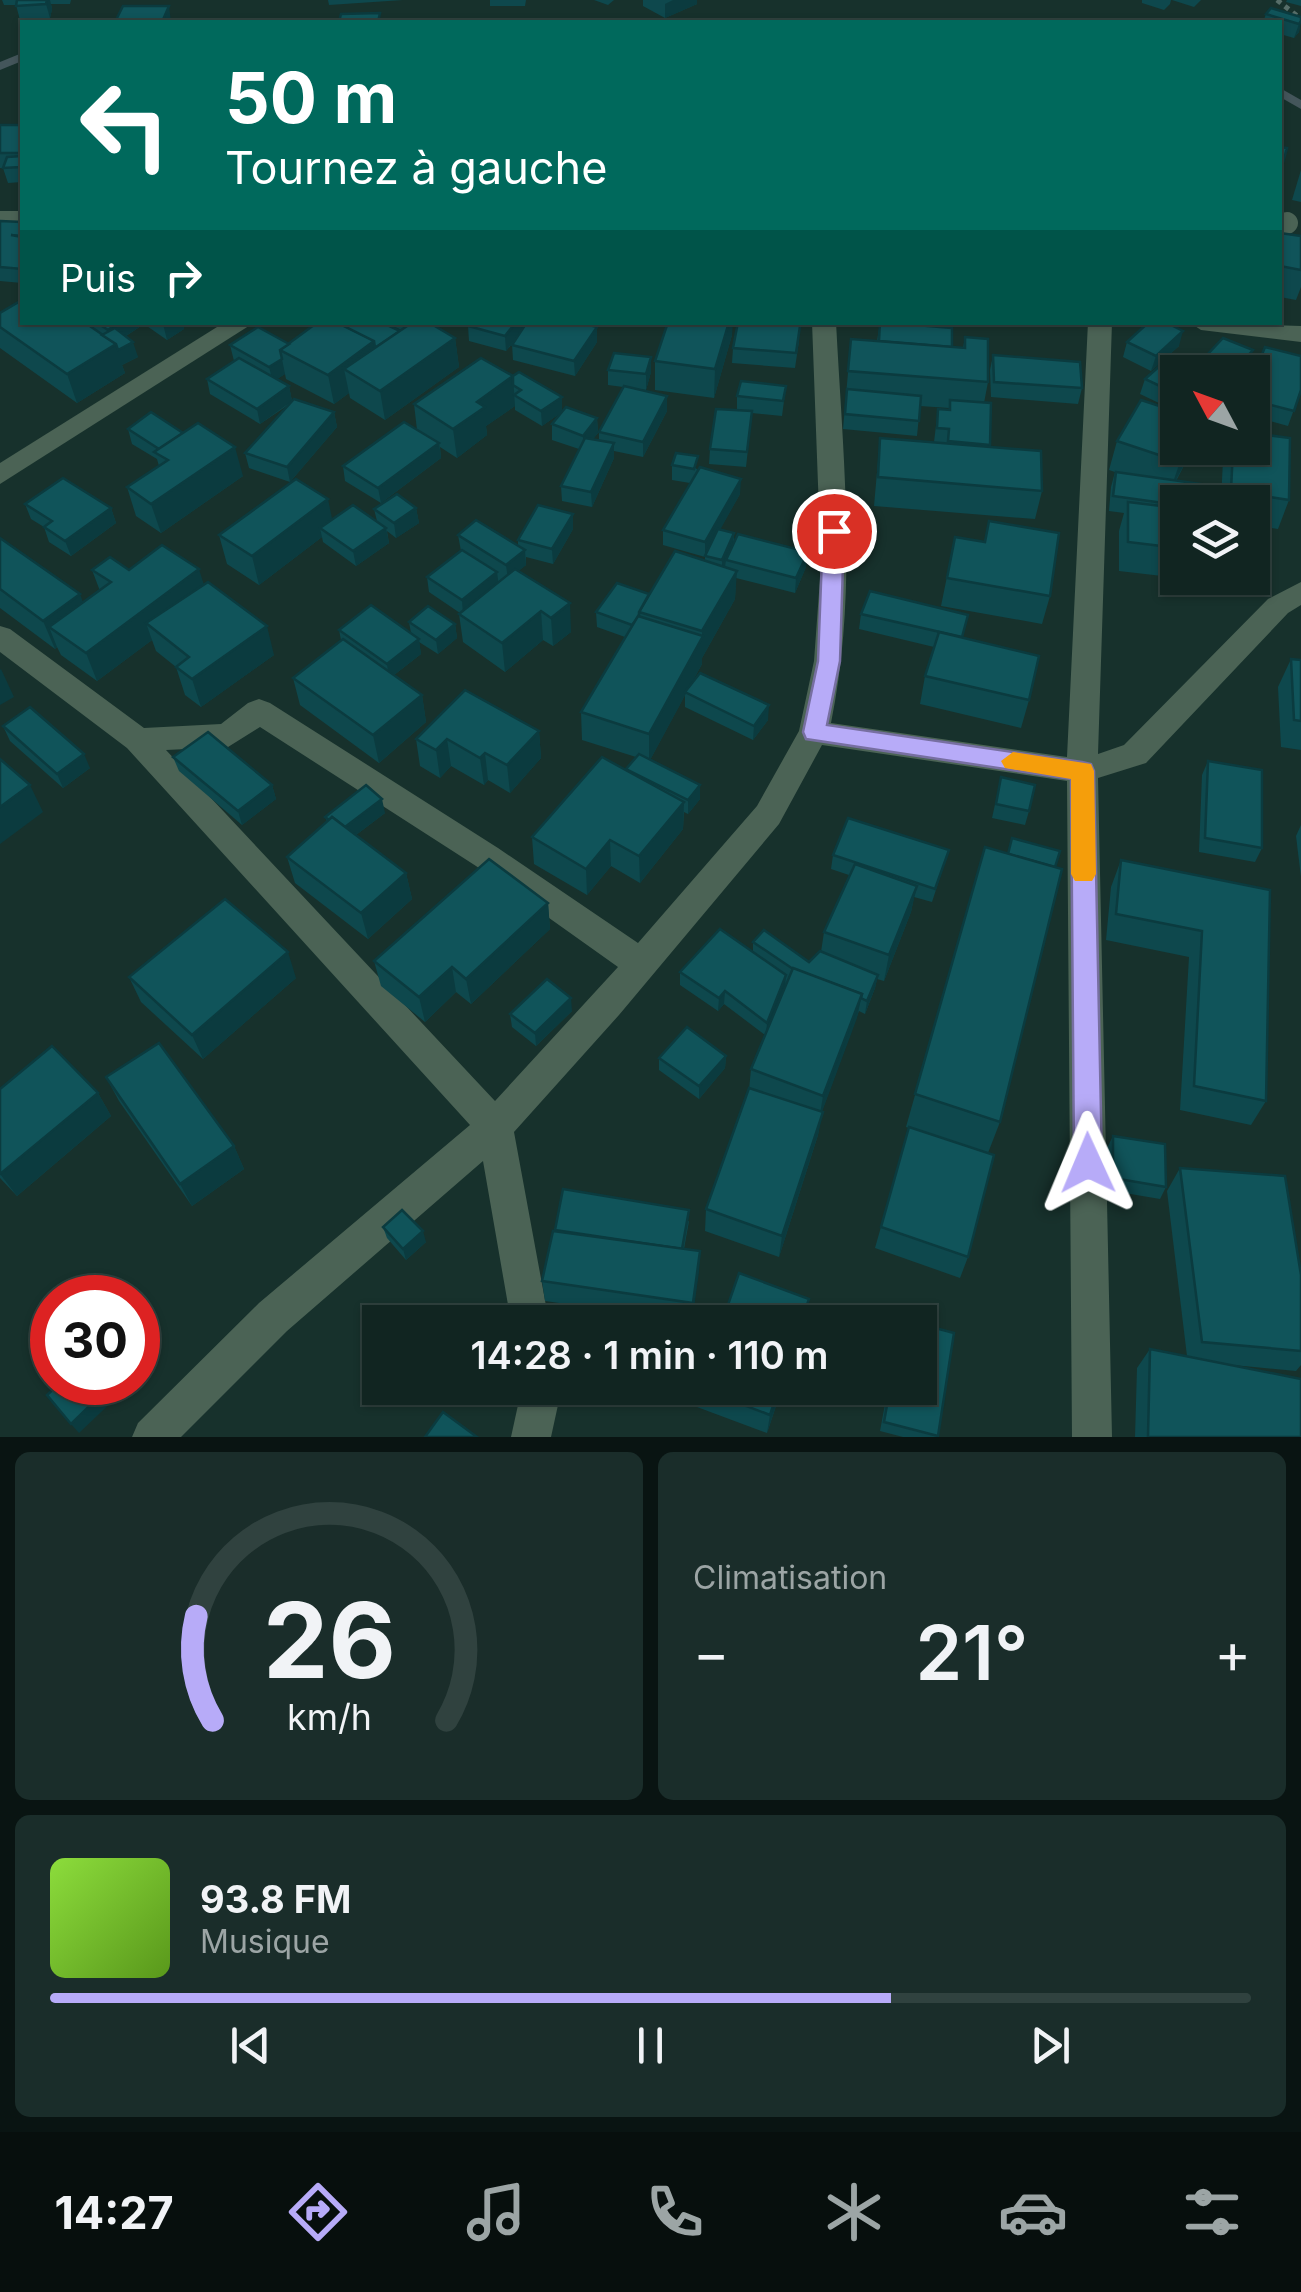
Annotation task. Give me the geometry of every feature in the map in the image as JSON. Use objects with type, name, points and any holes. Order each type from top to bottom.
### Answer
[{"type":"street","points":[[0,476],[238,325]]},
{"type":"street","points":[[152,1437],[273,1317],[494,1127],[768,816],[814,732],[829,661],[835,566],[824,325]]},
{"type":"street","points":[[1092,1437],[1082,771],[1100,325]]},
{"type":"street","points":[[1226,325],[1301,334]]},
{"type":"street","points":[[814,732],[1082,771],[1134,754],[1278,606],[1301,592]]},
{"type":"street","points":[[0,637],[138,740],[494,1127],[527,1305]]},
{"type":"street","points":[[138,740],[228,735],[259,712],[486,857],[641,964]]},
{"type":"street","points":[[531,1437],[538,1405]]},
{"type":"path","points":[[1277,0],[1301,19]]},
{"type":"building","points":[[17,0],[47,0],[46,4],[16,6]]},
{"type":"building","points":[[123,6],[169,6],[163,20],[116,20]]},
{"type":"building","points":[[1271,8],[1301,17],[1301,21],[1299,24],[1266,14]]},
{"type":"building","points":[[380,13],[378,20],[340,20],[341,14]]},
{"type":"building","points":[[0,125],[20,125],[20,153],[0,153]]},
{"type":"building","points":[[20,156],[20,167],[3,168],[7,157]]},
{"type":"building","points":[[0,221],[20,222],[20,236],[11,235],[20,237],[20,269],[0,267]]},
{"type":"building","points":[[1282,233],[1301,236],[1301,270],[1282,266]]},
{"type":"building","points":[[20,301],[20,325],[88,325],[116,344],[67,374],[0,327],[0,313]]},
{"type":"building","points":[[314,325],[342,325],[374,341],[328,375],[280,350]]},
{"type":"building","points":[[342,325],[387,325],[400,331],[375,348],[374,341]]},
{"type":"building","points":[[409,325],[433,325],[455,338],[380,391],[344,369]]},
{"type":"building","points":[[468,325],[514,325],[505,336]]},
{"type":"building","points":[[525,325],[597,327],[574,361],[512,345]]},
{"type":"building","points":[[667,325],[728,325],[715,369],[655,361]]},
{"type":"building","points":[[737,325],[800,326],[796,353],[733,348]]},
{"type":"building","points":[[880,325],[952,328],[952,347],[879,341]]},
{"type":"building","points":[[1146,325],[1171,325],[1183,331],[1156,356],[1127,342]]},
{"type":"building","points":[[258,327],[289,344],[280,350],[282,359],[269,367],[230,345]]},
{"type":"building","points":[[115,328],[133,342],[118,350],[116,344],[102,335]]},
{"type":"building","points":[[965,337],[988,339],[988,382],[848,371],[851,339],[965,348]]},
{"type":"building","points":[[1223,338],[1253,350],[1248,355],[1207,355]]},
{"type":"building","points":[[1265,347],[1301,356],[1301,390],[1294,411],[1270,405],[1270,355],[1262,355]]},
{"type":"building","points":[[614,353],[651,357],[646,374],[608,370]]},
{"type":"building","points":[[993,355],[1080,362],[1082,388],[994,382]]},
{"type":"building","points":[[239,358],[289,386],[257,409],[207,379]]},
{"type":"building","points":[[481,358],[513,376],[477,402],[485,407],[453,429],[414,404]]},
{"type":"building","points":[[1160,366],[1160,386],[1145,379]]},
{"type":"building","points":[[519,372],[562,397],[541,411],[514,395],[521,390],[513,385],[513,376]]},
{"type":"building","points":[[741,381],[786,386],[783,401],[737,396]]},
{"type":"building","points":[[624,386],[667,396],[643,442],[599,432]]},
{"type":"building","points":[[847,389],[921,396],[919,421],[845,414]]},
{"type":"building","points":[[294,399],[334,412],[287,467],[245,453]]},
{"type":"building","points":[[950,400],[991,403],[990,445],[948,441],[949,429],[937,428],[938,409],[950,410]]},
{"type":"building","points":[[1141,400],[1160,406],[1160,455],[1117,441]]},
{"type":"building","points":[[566,407],[597,418],[583,436],[552,424]]},
{"type":"building","points":[[716,409],[752,411],[747,452],[710,449]]},
{"type":"building","points":[[151,412],[183,433],[159,449],[128,429]]},
{"type":"building","points":[[404,422],[439,443],[378,488],[343,466]]},
{"type":"building","points":[[198,423],[235,447],[151,504],[127,487],[168,460],[154,452]]},
{"type":"building","points":[[1270,435],[1290,438],[1289,500],[1270,497],[1270,485],[1231,485],[1232,465],[1270,465]]},
{"type":"building","points":[[585,438],[614,443],[591,492],[561,486]]},
{"type":"building","points":[[880,438],[1041,451],[1042,491],[878,477]]},
{"type":"building","points":[[676,453],[698,456],[694,469],[672,465]]},
{"type":"building","points":[[700,467],[741,479],[705,542],[663,530]]},
{"type":"building","points":[[1116,472],[1208,485],[1160,485],[1160,503],[1113,496]]},
{"type":"building","points":[[63,478],[111,508],[65,541],[44,527],[52,521],[25,504]]},
{"type":"building","points":[[296,479],[328,499],[252,556],[219,535]]},
{"type":"building","points":[[397,494],[416,508],[394,523],[374,509]]},
{"type":"building","points":[[1128,502],[1160,506],[1160,546],[1128,542]]},
{"type":"building","points":[[353,505],[386,528],[353,551],[320,528]]},
{"type":"building","points":[[538,505],[573,514],[552,549],[518,540]]},
{"type":"building","points":[[476,520],[525,550],[506,565],[458,535]]},
{"type":"building","points":[[989,521],[1059,533],[1050,596],[947,578],[955,537],[985,542]]},
{"type":"building","points":[[718,529],[734,533],[722,560],[705,556]]},
{"type":"building","points":[[738,534],[808,552],[796,578],[726,560]]},
{"type":"building","points":[[0,538],[80,594],[43,621],[0,589]]},
{"type":"building","points":[[162,545],[199,569],[86,653],[49,627],[111,582],[92,570],[110,557],[129,570]]},
{"type":"building","points":[[462,550],[497,572],[462,600],[427,577]]},
{"type":"building","points":[[675,551],[737,571],[702,631],[639,612]]},
{"type":"building","points":[[515,569],[570,603],[551,618],[541,611],[502,643],[459,614]]},
{"type":"building","points":[[208,582],[267,626],[192,679],[176,667],[189,657],[146,623]]},
{"type":"building","points":[[617,583],[649,594],[632,625],[596,612]]},
{"type":"building","points":[[870,591],[968,615],[962,637],[861,614]]},
{"type":"building","points":[[371,605],[419,639],[387,664],[339,630]]},
{"type":"building","points":[[428,606],[455,624],[436,640],[409,622]]},
{"type":"building","points":[[638,616],[703,636],[649,734],[581,712]]},
{"type":"building","points":[[939,632],[1039,656],[1029,700],[925,676]]},
{"type":"building","points":[[343,639],[422,695],[373,735],[293,678]]},
{"type":"building","points":[[1291,659],[1301,660],[1301,721],[1294,720]]},
{"type":"building","points":[[700,673],[769,705],[754,726],[685,692]]},
{"type":"building","points":[[465,690],[539,731],[507,765],[485,753],[480,758],[447,739],[436,750],[416,739]]},
{"type":"building","points":[[30,707],[84,754],[57,774],[3,726]]},
{"type":"building","points":[[208,732],[272,785],[238,811],[173,757]]},
{"type":"building","points":[[639,754],[700,785],[688,800],[626,769]]},
{"type":"building","points":[[602,757],[684,802],[639,856],[610,840],[586,869],[532,837]]},
{"type":"building","points":[[0,759],[30,785],[0,807]]},
{"type":"building","points":[[1208,761],[1262,770],[1262,848],[1205,838]]},
{"type":"building","points":[[1001,777],[1035,785],[1029,811],[996,804]]},
{"type":"building","points":[[366,785],[382,799],[345,827],[332,817],[325,817]]},
{"type":"building","points":[[332,817],[406,873],[361,913],[287,857]]},
{"type":"building","points":[[848,818],[949,850],[935,889],[833,855]]},
{"type":"building","points":[[1012,838],[1060,851],[1055,867],[1008,854]]},
{"type":"building","points":[[985,847],[1062,869],[1000,1122],[915,1094]]},
{"type":"building","points":[[489,859],[548,903],[466,979],[452,967],[419,997],[374,961]]},
{"type":"building","points":[[1121,860],[1270,890],[1266,1101],[1194,1086],[1202,931],[1116,914]]},
{"type":"building","points":[[855,864],[917,886],[889,955],[824,932]]},
{"type":"building","points":[[225,899],[288,952],[192,1035],[129,977]]},
{"type":"building","points":[[720,929],[786,975],[767,1023],[725,991],[719,998],[680,972]]},
{"type":"building","points":[[764,930],[809,962],[820,951],[878,975],[867,1001],[861,998],[862,994],[793,969],[753,942]]},
{"type":"building","points":[[793,968],[862,994],[823,1096],[751,1069]]},
{"type":"building","points":[[547,979],[571,998],[535,1033],[510,1014]]},
{"type":"building","points":[[687,1027],[726,1056],[699,1086],[659,1058]]},
{"type":"building","points":[[159,1043],[234,1146],[180,1184],[106,1077]]},
{"type":"building","points":[[52,1046],[98,1093],[0,1174],[0,1089]]},
{"type":"building","points":[[749,1088],[823,1112],[782,1236],[706,1209]]},
{"type":"building","points":[[909,1127],[994,1155],[968,1257],[881,1227]]},
{"type":"building","points":[[1113,1136],[1165,1144],[1166,1187],[1113,1178]]},
{"type":"building","points":[[1180,1168],[1285,1176],[1301,1275],[1301,1351],[1202,1342]]},
{"type":"building","points":[[563,1189],[689,1210],[682,1249],[555,1230]]},
{"type":"building","points":[[402,1210],[423,1231],[403,1249],[383,1227]]},
{"type":"building","points":[[553,1231],[700,1251],[693,1303],[542,1281]]},
{"type":"building","points":[[739,1273],[809,1299],[807,1305],[728,1305]]},
{"type":"building","points":[[937,1328],[954,1333],[938,1436],[884,1422],[887,1405],[937,1405]]},
{"type":"building","points":[[1150,1349],[1301,1379],[1301,1437],[1148,1437]]},
{"type":"building","points":[[55,1405],[90,1405],[71,1424]]},
{"type":"building","points":[[744,1405],[773,1405],[770,1415]]},
{"type":"building","points":[[443,1412],[477,1437],[425,1437]]},
{"type":"waterway","points":[[0,66],[20,58]]},
{"type":"waterway","points":[[1282,93],[1301,105]]},
{"type":"slow traffic","points":[[1013,761],[1082,771],[1084,874]]},
{"type":"route","points":[[834,531],[829,661],[814,732],[1082,771],[1088,1163]]}]
